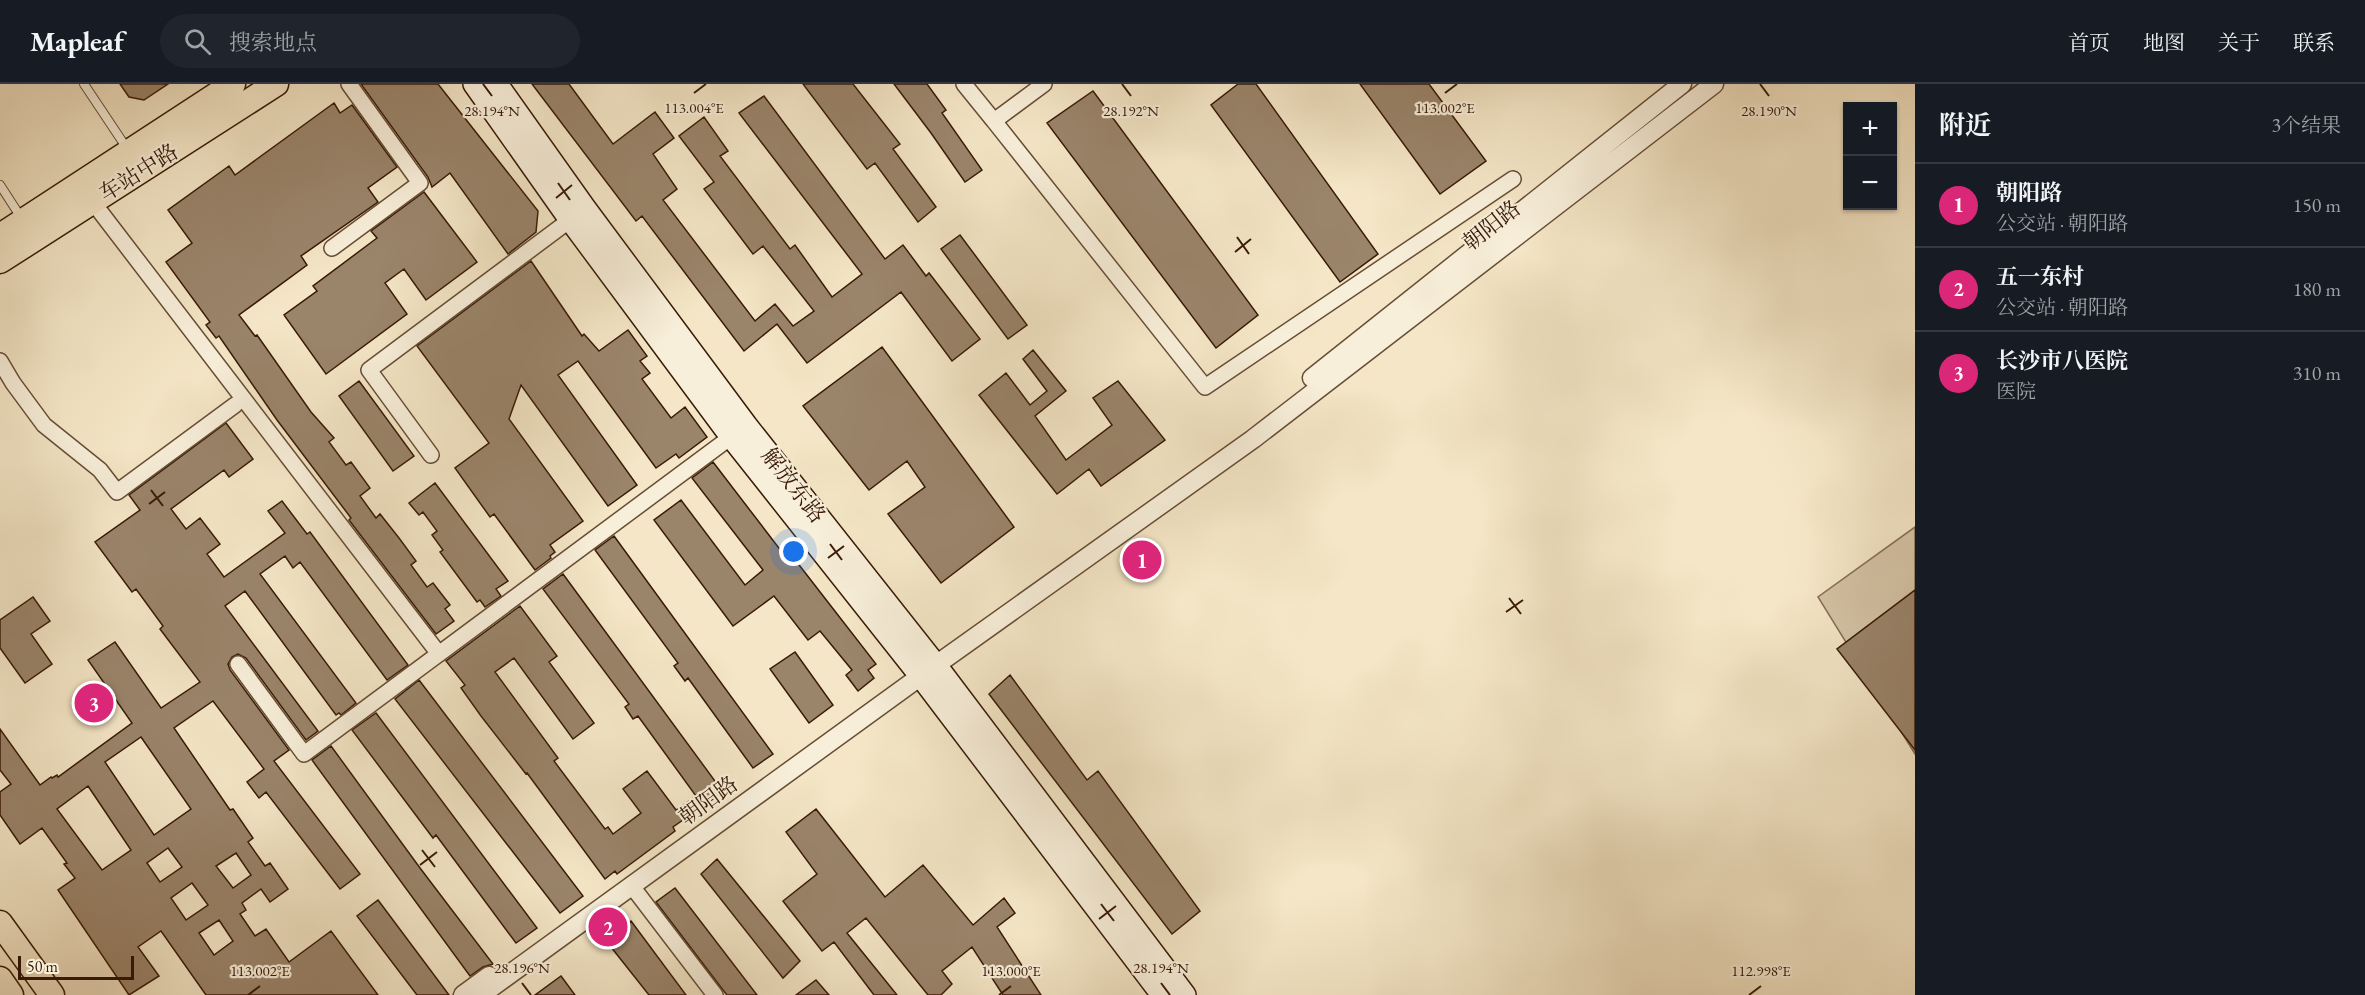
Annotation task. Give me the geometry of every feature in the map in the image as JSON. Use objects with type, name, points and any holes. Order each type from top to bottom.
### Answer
[{"type":"main road","name":"车站中路","points":[[0,236],[233,84]]},
{"type":"main road","name":"车站中路","points":[[0,261],[276,84]]},
{"type":"main road","name":"解放东路","points":[[474,84],[578,214],[739,431],[1185,995]]},
{"type":"main road","name":"解放东路","points":[[497,84],[578,214]]},
{"type":"main road","name":"解放东路","points":[[925,667],[1162,995]]},
{"type":"main road","points":[[0,923],[52,995]]},
{"type":"main road","points":[[0,979],[11,995]]},
{"type":"street","points":[[332,248],[420,183],[349,84]]},
{"type":"street","points":[[964,84],[1205,387],[1513,179]]},
{"type":"street","points":[[994,121],[1044,84]]},
{"type":"street","name":"朝阳路","points":[[463,995],[925,667],[1253,439],[1714,84]]},
{"type":"street","points":[[1674,86],[1684,107]]},
{"type":"street","name":"朝阳路","points":[[481,995],[1247,430],[1674,86]]},
{"type":"street","points":[[92,201],[439,654]]},
{"type":"street","points":[[431,455],[369,370],[578,214]]},
{"type":"street","points":[[0,361],[44,425],[100,470],[117,492],[235,405]]},
{"type":"street","points":[[238,664],[304,754],[739,431]]},
{"type":"street","points":[[631,885],[715,995]]},
{"type":"lane","points":[[84,84],[129,152]]},
{"type":"lane","points":[[0,185],[23,221]]},
{"type":"shaded area","points":[[1915,527],[1915,754],[1818,597]]},
{"type":"building","points":[[120,84],[168,84],[144,100],[129,97]]},
{"type":"building","points":[[361,84],[438,84],[538,211],[536,232],[508,254],[450,173],[432,187],[428,177]]},
{"type":"building","points":[[532,84],[569,84],[613,144],[655,112],[674,138],[653,154],[677,189],[663,200],[755,321],[775,304],[793,326],[814,311],[763,246],[753,254],[704,189],[714,182],[679,136],[704,117],[728,151],[720,156],[790,249],[795,245],[832,297],[862,274],[739,113],[764,96],[885,259],[903,245],[926,276],[929,273],[980,339],[952,361],[901,292],[807,363],[777,324],[744,351],[642,216],[636,221]]},
{"type":"building","points":[[803,84],[853,84],[900,144],[893,149],[936,207],[918,222],[875,163],[867,169]]},
{"type":"building","points":[[894,84],[927,84],[946,110],[942,113],[982,170],[965,182]]},
{"type":"building","points":[[1238,84],[1256,84],[1378,254],[1340,282],[1211,105]]},
{"type":"building","points":[[1360,84],[1429,84],[1486,161],[1440,194]]},
{"type":"building","points":[[1093,91],[1258,315],[1216,348],[1047,123]]},
{"type":"building","points":[[334,103],[340,113],[352,105],[397,167],[368,188],[378,202],[301,256],[307,265],[239,315],[255,336],[257,335],[311,412],[334,438],[329,442],[346,465],[351,462],[370,488],[360,496],[376,518],[380,514],[416,561],[411,565],[427,587],[433,583],[450,605],[445,609],[454,621],[436,634],[349,520],[351,518],[277,420],[219,336],[216,338],[206,325],[210,322],[166,262],[192,243],[168,210],[229,166],[235,175]]},
{"type":"building","points":[[424,192],[477,262],[426,300],[404,269],[385,283],[407,314],[326,374],[284,315],[317,291],[313,286],[377,238],[371,231]]},
{"type":"building","points":[[960,235],[1027,325],[1008,339],[941,249]]},
{"type":"building","points":[[531,261],[582,336],[584,334],[599,351],[628,330],[647,356],[640,361],[650,373],[642,379],[671,418],[685,407],[707,437],[679,458],[676,454],[656,468],[578,361],[558,375],[637,485],[608,506],[521,385],[509,419],[583,521],[550,545],[555,552],[535,570],[494,514],[490,517],[455,468],[489,443],[417,346]]},
{"type":"building","points":[[882,347],[1014,527],[941,583],[888,514],[925,487],[907,461],[869,490],[803,406]]},
{"type":"building","points":[[1033,350],[1066,391],[1035,416],[1066,460],[1112,425],[1093,398],[1118,381],[1165,440],[1101,486],[1089,469],[1057,494],[979,395],[1006,373],[1030,405],[1047,391],[1023,359]]},
{"type":"building","points":[[359,381],[414,456],[393,471],[339,396]]},
{"type":"building","points":[[226,423],[253,459],[229,477],[224,470],[171,509],[186,529],[200,518],[220,544],[207,554],[224,577],[285,533],[268,511],[282,501],[307,534],[310,532],[408,665],[387,680],[300,562],[293,568],[285,556],[260,574],[356,703],[341,715],[339,713],[336,715],[245,591],[225,606],[318,731],[306,740],[246,658],[238,654],[232,657],[228,664],[230,670],[289,750],[274,761],[360,874],[340,889],[266,792],[259,798],[247,782],[264,769],[213,701],[174,728],[230,810],[233,809],[253,838],[248,842],[265,866],[270,863],[288,889],[270,902],[261,889],[242,903],[246,910],[240,914],[255,936],[266,929],[289,962],[331,931],[378,995],[206,995],[161,931],[138,947],[159,976],[129,995],[58,890],[75,878],[42,828],[20,844],[0,815],[0,792],[11,784],[0,770],[0,729],[40,785],[51,777],[57,775],[58,777],[132,723],[88,660],[115,642],[161,708],[200,682],[160,629],[163,626],[136,589],[132,592],[95,542],[140,510],[129,495]],"holes":[[[141,737],[191,809],[154,835],[105,762]],[[88,786],[131,850],[102,870],[57,809]],[[168,848],[182,867],[160,882],[147,863]],[[236,853],[251,875],[233,888],[216,866]],[[192,883],[208,905],[186,920],[171,898]],[[219,920],[233,941],[214,955],[199,933]]]},
{"type":"building","points":[[713,462],[785,556],[789,552],[876,664],[868,670],[874,678],[858,691],[846,675],[852,670],[820,631],[808,640],[774,596],[733,626],[654,520],[681,500],[745,585],[763,570],[692,478]]},
{"type":"building","points":[[435,483],[508,581],[496,589],[501,596],[485,607],[480,600],[477,602],[440,552],[443,550],[432,535],[437,531],[423,512],[419,515],[409,503]]},
{"type":"building","points":[[614,536],[773,754],[753,768],[688,678],[685,681],[674,666],[678,663],[595,550]]},
{"type":"building","points":[[563,574],[723,792],[673,827],[675,831],[617,874],[615,871],[605,879],[527,773],[481,716],[461,688],[465,685],[446,661],[520,606],[557,656],[549,662],[594,723],[573,739],[514,658],[495,672],[558,758],[554,761],[605,829],[608,827],[613,834],[641,813],[623,789],[647,771],[676,810],[696,796],[638,716],[633,719],[625,707],[629,704],[543,589]]},
{"type":"building","points":[[1915,590],[1915,750],[1837,649]]},
{"type":"building","points":[[33,597],[50,621],[31,634],[52,664],[25,683],[0,648],[0,620]]},
{"type":"building","points":[[795,652],[833,705],[809,723],[770,669]]},
{"type":"building","points":[[1010,675],[1087,780],[1098,771],[1200,911],[1172,934],[989,694]]},
{"type":"building","points":[[419,680],[583,896],[560,913],[395,699]]},
{"type":"building","points":[[376,713],[537,928],[516,943],[436,835],[433,838],[352,730]]},
{"type":"building","points":[[331,746],[493,964],[483,967],[470,976],[312,760]]},
{"type":"building","points":[[816,809],[885,897],[923,865],[973,925],[1004,898],[1015,913],[997,927],[1041,995],[1003,995],[972,947],[942,971],[952,984],[941,995],[928,995],[866,918],[847,933],[897,995],[874,995],[834,942],[822,951],[783,901],[817,874],[786,832]]},
{"type":"building","points":[[717,859],[800,961],[783,978],[701,874]]},
{"type":"building","points":[[675,888],[757,995],[727,995],[723,990],[656,902]]},
{"type":"building","points":[[378,900],[449,995],[417,995],[357,916]]},
{"type":"building","points":[[631,921],[686,995],[649,995],[607,942]]},
{"type":"building","points":[[561,976],[575,995],[535,995]]},
{"type":"building","points":[[816,980],[829,995],[796,995]]},
{"type":"place","name":"朝阳路","points":[[1142,560]]},
{"type":"place","name":"长沙市八医院","points":[[94,703]]},
{"type":"place","name":"五一东村","points":[[608,927]]}]
